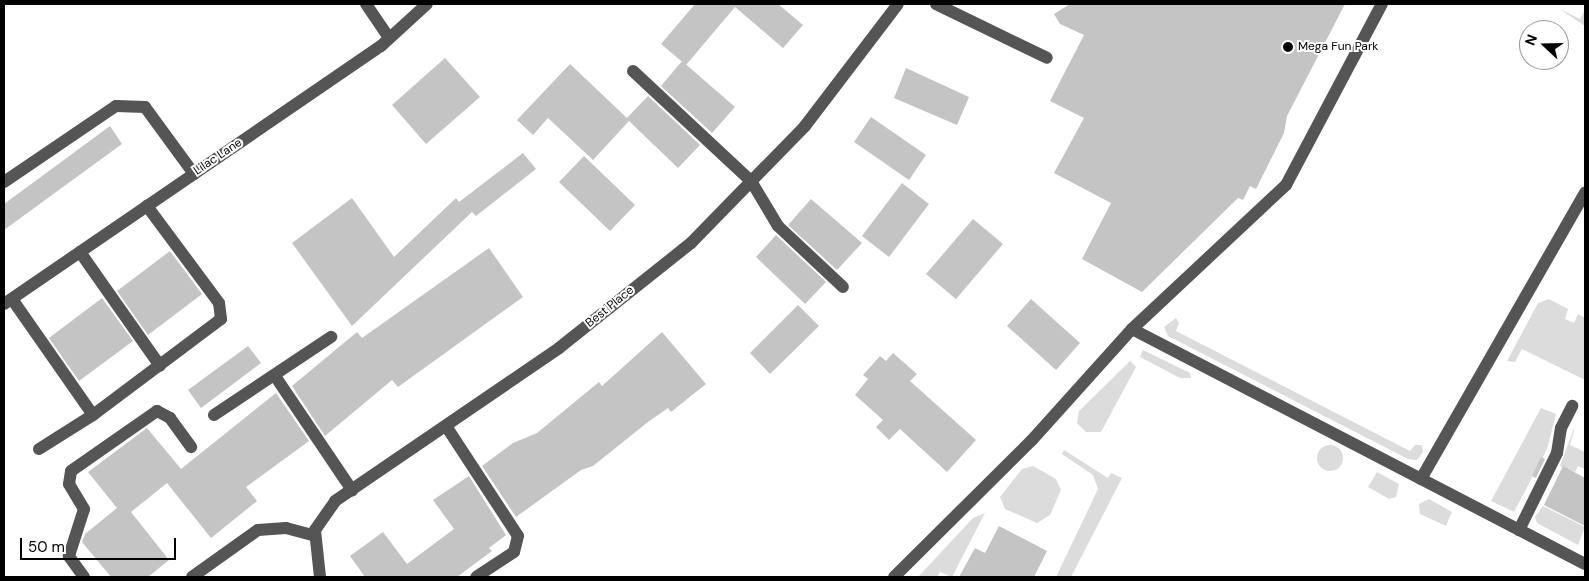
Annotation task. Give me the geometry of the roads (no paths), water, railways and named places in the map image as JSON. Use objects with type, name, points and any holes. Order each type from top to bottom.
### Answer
[{"type":"street","points":[[366,4],[389,38]]},
{"type":"street","name":"Lilac Lane","points":[[8,301],[389,38],[427,4]]},
{"type":"street","name":"Best Place","points":[[315,536],[335,501],[559,348],[691,243],[805,126],[898,4]]},
{"type":"street","points":[[936,4],[1048,58]]},
{"type":"street","points":[[894,577],[1032,440],[1132,329],[1286,185],[1382,4]]},
{"type":"street","points":[[633,71],[751,181],[778,226],[843,287]]},
{"type":"street","points":[[4,182],[116,106],[145,107],[194,174]]},
{"type":"street","points":[[1421,479],[1585,193]]},
{"type":"street","points":[[39,449],[93,415],[221,319],[219,303],[147,206]]},
{"type":"street","points":[[80,252],[160,366]]},
{"type":"street","points":[[8,301],[93,415]]},
{"type":"street","points":[[1132,329],[1585,564]]},
{"type":"street","points":[[214,416],[331,337]]},
{"type":"street","points":[[275,376],[352,490]]},
{"type":"street","points":[[1520,530],[1557,453],[1561,428],[1572,406]]},
{"type":"street","points":[[84,577],[69,556],[83,519],[84,509],[68,478],[78,463],[157,411],[170,418],[191,447]]},
{"type":"street","points":[[446,426],[518,536],[514,552],[476,577]]},
{"type":"street","points":[[192,577],[258,530],[286,528],[315,536],[320,577]]},
{"type":"place","name":"Mega Fun Park","points":[[1288,47]]}]
